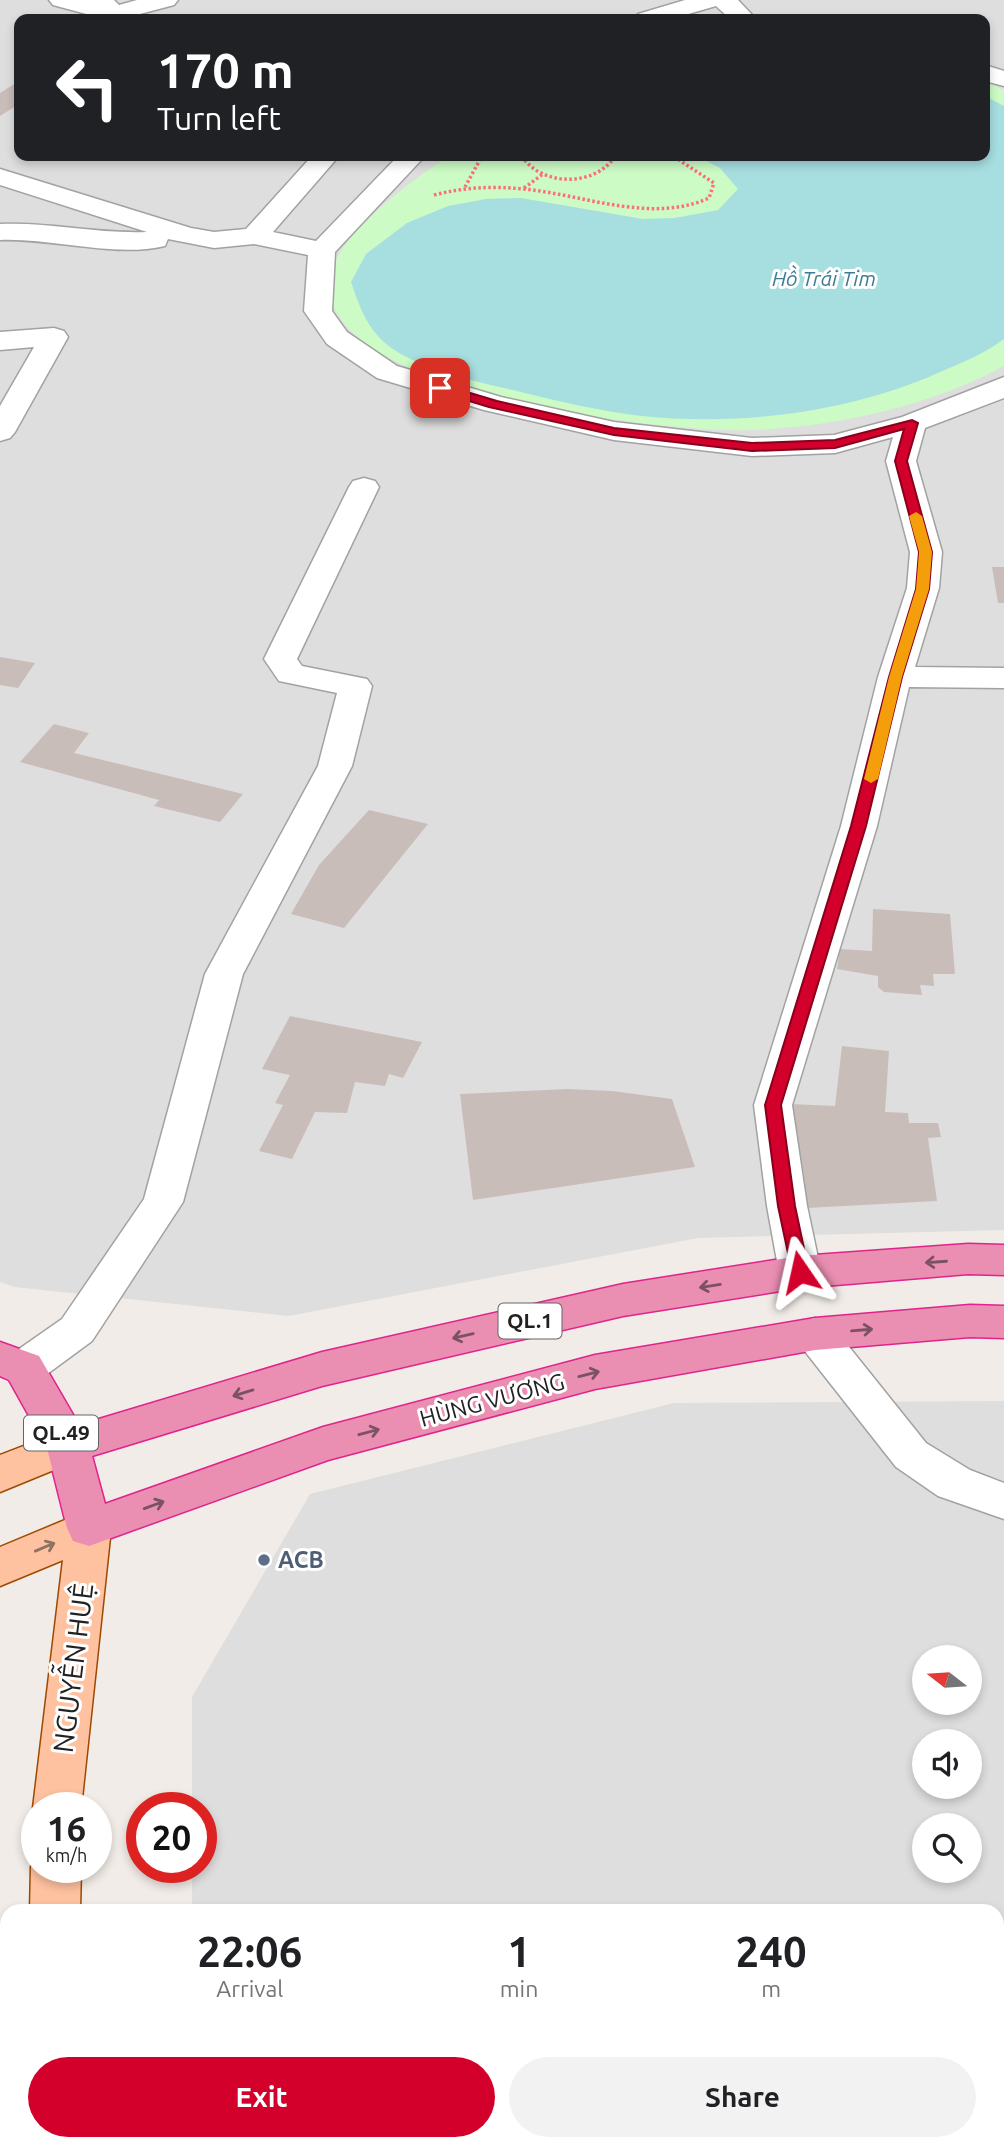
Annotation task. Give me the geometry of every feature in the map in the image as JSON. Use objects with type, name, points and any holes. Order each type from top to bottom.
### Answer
[{"type":"highway","name":"QL.1","points":[[68,1446],[322,1369],[623,1300],[800,1272],[968,1259],[1004,1260]]},
{"type":"highway","name":"HÙNG VƯƠNG","points":[[89,1528],[323,1444],[595,1372],[815,1334],[970,1321],[1004,1322]]},
{"type":"highway","name":"QL.49","points":[[12,1364],[68,1446],[89,1528]]},
{"type":"main road","name":"QL.1","points":[[0,1474],[68,1446]]},
{"type":"main road","name":"HÙNG VƯƠNG","points":[[0,1567],[89,1528]]},
{"type":"main road","name":"NGUYỄN HUỆ","points":[[59,1792],[89,1528]]},
{"type":"main road","points":[[55,1904],[56,1883]]},
{"type":"street","points":[[61,0],[116,11],[166,0]]},
{"type":"street","points":[[663,14],[710,0]]},
{"type":"street","points":[[724,0],[739,14]]},
{"type":"street","points":[[254,236],[322,161]]},
{"type":"street","points":[[407,161],[322,250],[318,311],[337,338],[387,372],[494,404],[614,431],[752,447],[835,444],[912,423],[979,399],[1004,386]]},
{"type":"street","points":[[0,177],[187,236],[214,240],[254,236],[322,250]]},
{"type":"street","points":[[0,232],[46,233],[132,242],[187,236]]},
{"type":"street","points":[[0,341],[54,337],[0,432]]},
{"type":"street","points":[[800,1272],[787,1206],[773,1105],[859,826],[895,677],[923,589],[926,552],[901,461],[912,423]]},
{"type":"street","points":[[12,1364],[77,1330],[163,1202],[224,974],[335,766],[355,686],[291,674],[280,659],[364,487]]},
{"type":"street","points":[[895,677],[1004,678]]},
{"type":"street","points":[[815,1334],[911,1455],[954,1483],[1004,1501]]},
{"type":"path","points":[[465,187],[479,161]]},
{"type":"path","points":[[525,161],[531,169],[543,174],[574,178],[590,176],[612,165],[613,161]]},
{"type":"path","points":[[427,197],[465,187],[524,188],[657,210],[689,207],[709,198],[714,183],[681,161]]},
{"type":"path","points":[[524,188],[543,174]]},
{"type":"shaded area","points":[[0,0],[1004,0],[1004,1230],[698,1238],[289,1316],[14,1287],[0,1282]]},
{"type":"shaded area","points":[[1004,1401],[1004,1904],[192,1904],[192,1883],[217,1883],[217,1792],[192,1792],[192,1697],[310,1494],[674,1403]]},
{"type":"green space","name":"Hồ Trái Tim","points":[[990,83],[1004,90],[1004,366],[946,392],[883,412],[819,424],[755,430],[653,424],[582,415],[507,400],[437,379],[379,352],[341,319],[330,279],[335,262],[361,226],[416,179],[442,161],[990,161]]},
{"type":"water","name":"Hồ Trái Tim","points":[[990,99],[1004,106],[1004,339],[980,354],[903,387],[830,407],[717,419],[642,416],[563,402],[460,377],[419,363],[385,343],[373,330],[351,282],[366,254],[407,223],[448,206],[486,199],[521,198],[643,219],[675,218],[718,210],[738,189],[720,168],[707,161],[990,161]]},
{"type":"building","points":[[14,84],[14,107],[0,116],[0,93]]},
{"type":"building","points":[[992,567],[1004,567],[1004,603],[998,603]]},
{"type":"building","points":[[0,657],[35,663],[18,688],[0,685]]},
{"type":"building","points":[[54,724],[89,733],[74,753],[243,794],[220,822],[154,806],[159,800],[20,762]]},
{"type":"building","points":[[369,810],[428,824],[344,928],[291,914],[319,865]]},
{"type":"building","points":[[873,909],[950,914],[955,974],[933,974],[934,986],[920,985],[922,995],[884,992],[878,987],[878,976],[837,969],[840,949],[872,951]]},
{"type":"building","points":[[290,1016],[422,1042],[403,1078],[389,1074],[385,1086],[355,1082],[347,1113],[315,1112],[292,1159],[259,1151],[283,1105],[275,1103],[290,1075],[262,1069]]},
{"type":"building","points":[[842,1046],[889,1051],[885,1112],[908,1113],[909,1123],[938,1123],[941,1137],[928,1138],[937,1201],[807,1208],[790,1104],[835,1106]]},
{"type":"building","points":[[567,1089],[612,1091],[672,1099],[695,1167],[473,1200],[460,1094]]},
{"type":"slow traffic","points":[[871,779],[895,677],[923,589],[926,552],[916,516]]},
{"type":"place","name":"ACB","points":[[264,1560]]},
{"type":"route","points":[[440,388],[494,404],[614,431],[752,447],[835,444],[912,423],[901,461],[926,552],[923,589],[895,677],[859,826],[773,1105],[787,1206],[800,1272]]}]
